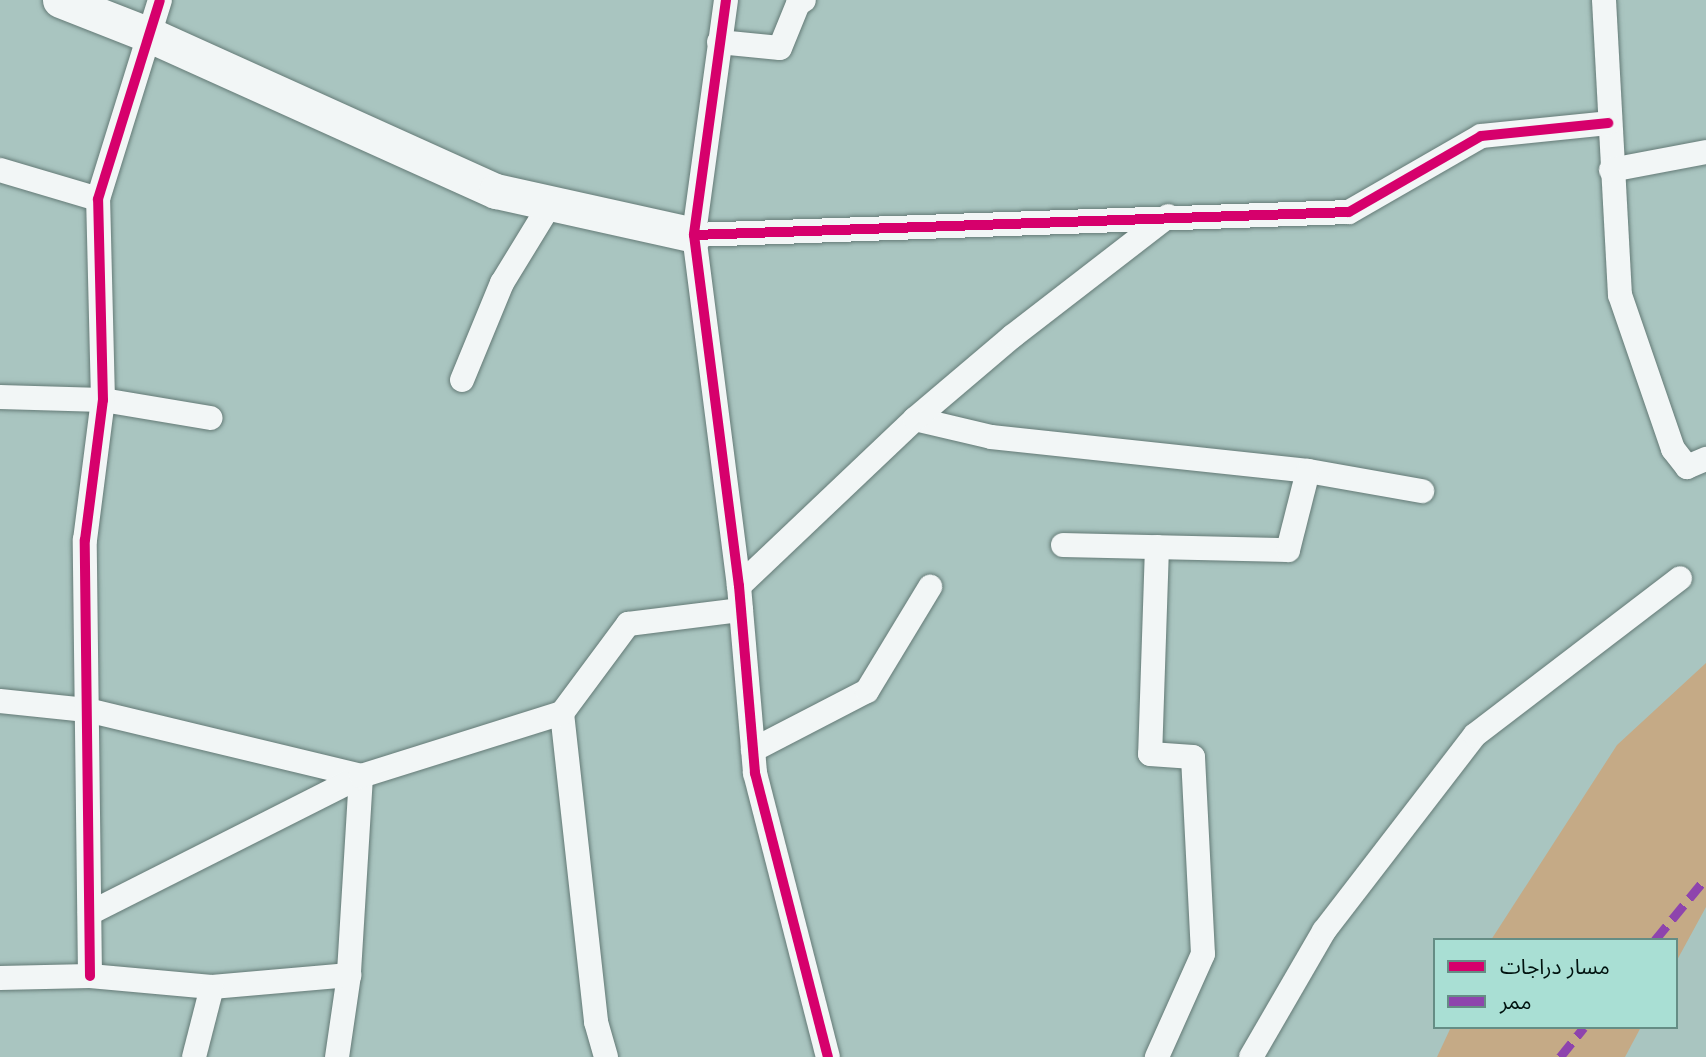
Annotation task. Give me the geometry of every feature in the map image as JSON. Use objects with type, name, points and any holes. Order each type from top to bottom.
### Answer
[{"type":"main road","points":[[60,0],[152,36],[496,191],[694,235]]},
{"type":"street","points":[[90,976],[85,540],[103,400],[98,199],[152,36],[160,0]]},
{"type":"street","points":[[726,0],[694,235],[740,598],[753,750],[828,1057]]},
{"type":"street","points":[[719,43],[780,48],[798,4],[804,0]]},
{"type":"street","points":[[1604,0],[1608,123],[1619,295],[1673,449],[1686,467],[1706,458]]},
{"type":"street","points":[[694,235],[1168,216],[1349,212],[1481,136],[1608,123]]},
{"type":"street","points":[[1611,170],[1706,152]]},
{"type":"street","points":[[0,170],[98,199]]},
{"type":"street","points":[[462,380],[502,284],[551,203]]},
{"type":"street","points":[[90,913],[361,776],[562,713],[628,624],[740,598],[915,419],[1013,336],[1168,216]]},
{"type":"street","points":[[0,397],[103,400],[211,418]]},
{"type":"street","points":[[915,419],[991,437],[1308,471],[1422,491]]},
{"type":"street","points":[[1063,545],[1288,550],[1308,471]]},
{"type":"street","points":[[1157,547],[1150,754],[1194,757],[1203,954],[1157,1057]]},
{"type":"street","points":[[1251,1057],[1324,930],[1475,735],[1680,578]]},
{"type":"street","points":[[753,750],[867,691],[930,587]]},
{"type":"street","points":[[0,701],[88,710],[361,776]]},
{"type":"street","points":[[562,713],[596,1022],[606,1057]]},
{"type":"street","points":[[337,1057],[349,975],[361,776]]},
{"type":"street","points":[[0,978],[90,976],[212,987],[349,975]]},
{"type":"street","points":[[194,1057],[212,987]]},
{"type":"shaded area","points":[[1706,663],[1706,907],[1678,958],[1678,938],[1492,938],[1617,745]]},
{"type":"shaded area","points":[[1450,1029],[1640,1029],[1625,1057],[1437,1057]]},
{"type":"marked path","points":[[1657,938],[1706,878]]},
{"type":"marked path","points":[[1560,1057],[1582,1029]]},
{"type":"cycle path","points":[[90,976],[85,540],[103,400],[98,199],[160,0]]},
{"type":"cycle path","points":[[726,0],[694,235],[739,586],[755,773],[828,1057]]},
{"type":"cycle path","points":[[694,235],[1349,212],[1481,136],[1608,123]]}]
